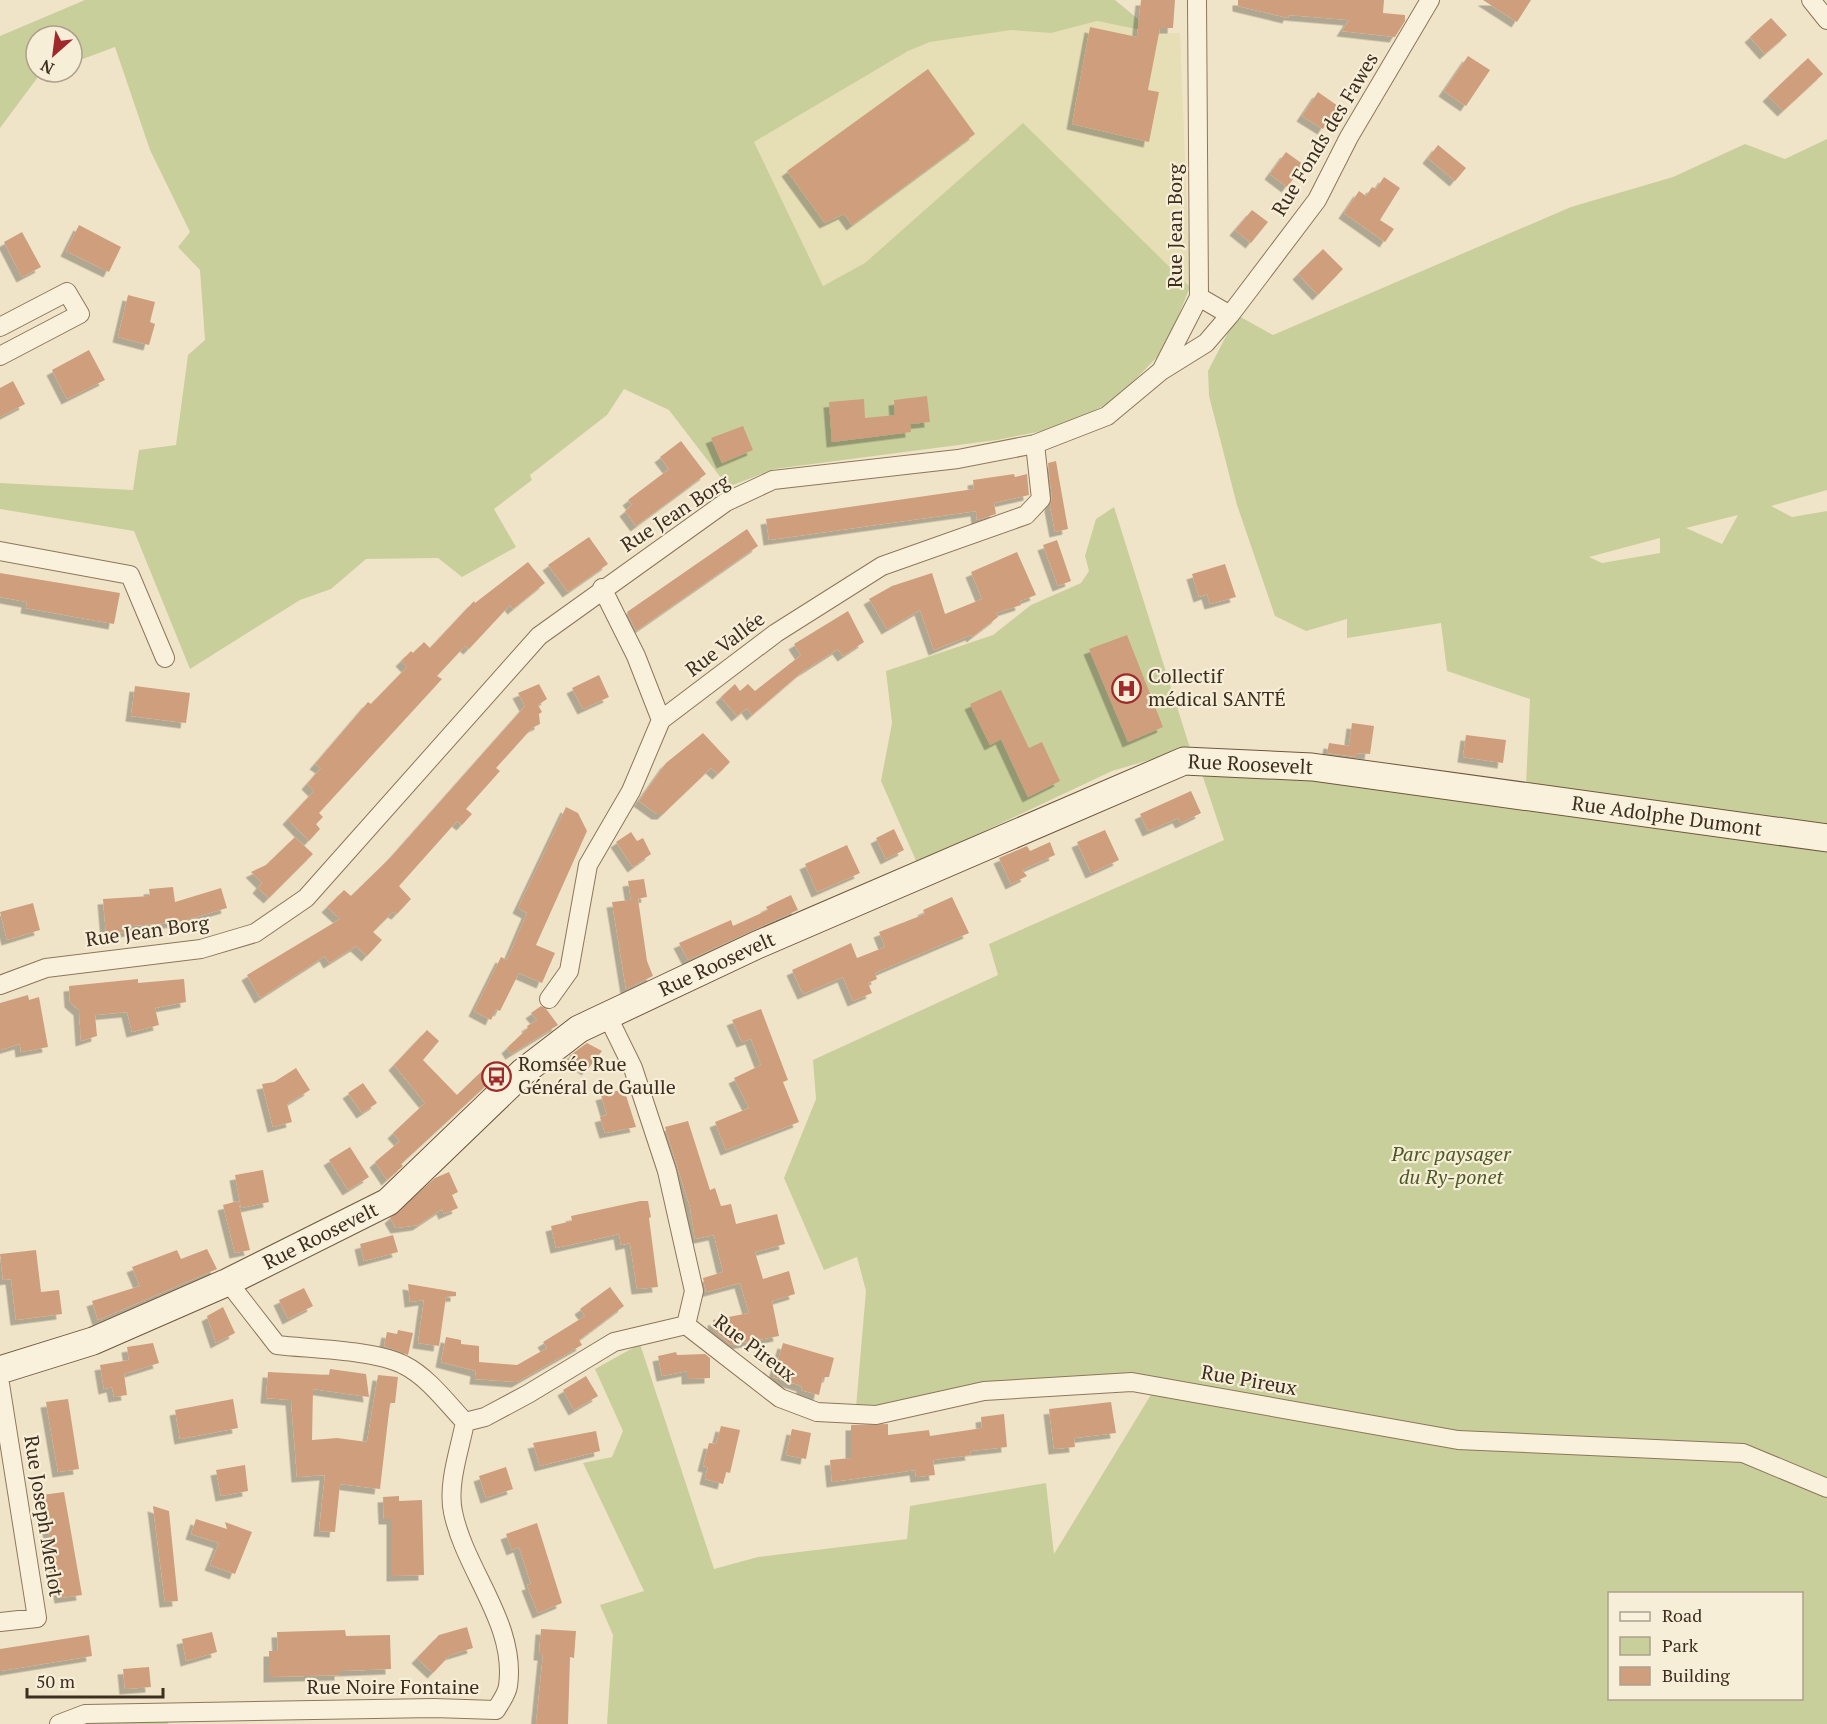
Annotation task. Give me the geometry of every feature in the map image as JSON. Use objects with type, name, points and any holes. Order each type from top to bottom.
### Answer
[{"type":"main road","name":"Rue Roosevelt","points":[[0,1370],[93,1341],[228,1282],[388,1202],[523,1072],[579,1029],[758,945],[1184,761],[1312,767],[1506,793]]},
{"type":"main road","name":"Rue Adolphe Dumont","points":[[1506,793],[1827,838]]},
{"type":"street","name":"Rue Jean Borg","points":[[0,985],[46,968],[201,949],[255,933],[306,898],[539,636],[602,588],[726,502],[773,480],[958,459],[1035,444],[1107,416],[1161,371],[1199,297],[1197,0]]},
{"type":"street","name":"Rue Fonds des Fawes","points":[[1161,371],[1206,343],[1317,200],[1349,137],[1430,0]]},
{"type":"street","points":[[1811,0],[1827,20]]},
{"type":"street","points":[[0,327],[68,292],[80,314],[0,356]]},
{"type":"street","points":[[1199,297],[1230,315]]},
{"type":"street","name":"Rue Vallée","points":[[549,999],[569,971],[588,865],[631,790],[661,720],[776,633],[882,566],[1026,515],[1041,499],[1035,444]]},
{"type":"street","points":[[0,551],[130,575],[165,658]]},
{"type":"street","points":[[602,588],[636,656],[661,720]]},
{"type":"street","points":[[228,1282],[277,1345],[378,1357],[404,1365],[426,1381],[465,1422],[485,1417],[614,1342],[686,1324],[694,1291],[667,1171],[633,1068],[608,1017]]},
{"type":"street","name":"Rue Pireux","points":[[686,1324],[780,1398],[817,1412],[876,1416],[984,1391],[1132,1382],[1458,1440],[1743,1454],[1827,1488]]},
{"type":"street","name":"Rue Joseph Merlot","points":[[0,1384],[37,1618],[0,1622]]},
{"type":"street","name":"Rue Noire Fontaine","points":[[59,1724],[85,1714],[434,1708],[496,1717],[508,1688],[507,1645],[458,1533],[452,1509],[452,1490],[465,1422]]},
{"type":"shaded area","points":[[1096,21],[1155,33],[1180,33],[1190,287],[1023,124],[865,264],[823,286],[754,142],[908,51],[930,42],[1011,30],[1051,33]]},
{"type":"green space","points":[[85,0],[1115,0],[1155,33],[1097,21],[1051,33],[1011,30],[930,42],[908,51],[754,142],[823,286],[865,263],[1023,123],[1190,287],[1165,349],[1114,401],[1057,428],[997,440],[774,469],[728,487],[669,410],[624,389],[607,415],[530,475],[532,480],[494,509],[516,547],[462,577],[438,558],[366,559],[331,589],[300,600],[190,669],[134,531],[0,509],[0,483],[133,490],[139,450],[176,445],[188,355],[205,340],[200,270],[178,247],[190,232],[150,150],[115,47],[84,59],[84,24],[28,24]]},
{"type":"green space","points":[[24,26],[24,84],[33,84],[0,128],[0,36]]},
{"type":"green space","points":[[1827,139],[1827,490],[1771,506],[1792,517],[1827,511],[1827,827],[1526,785],[1530,699],[1447,671],[1441,623],[1347,638],[1347,619],[1306,631],[1275,616],[1237,505],[1209,396],[1208,371],[1237,315],[1273,335],[1571,207],[1673,177],[1745,144],[1785,159]],"holes":[[[1738,515],[1722,544],[1686,528]],[[1660,538],[1660,553],[1602,563],[1589,557]]]},
{"type":"green space","points":[[1114,507],[1190,748],[1112,771],[917,863],[881,781],[892,723],[886,671],[993,635],[1031,605],[1081,583],[1089,571],[1085,556],[1096,519]]},
{"type":"green space","name":"Parc paysager du Ry-ponet","points":[[1184,761],[1827,846],[1827,1724],[607,1724],[613,1635],[600,1605],[644,1591],[583,1463],[612,1457],[623,1431],[595,1369],[640,1344],[714,1569],[758,1557],[907,1539],[910,1506],[1046,1483],[1054,1554],[1152,1393],[1132,1382],[984,1391],[876,1415],[856,1407],[866,1291],[857,1257],[824,1270],[784,1178],[816,1099],[813,1060],[998,975],[989,944],[1224,840],[1202,774]]},
{"type":"green space","points":[[85,1714],[168,1722],[168,1724],[66,1724]]},
{"type":"building","points":[[1141,0],[1175,0],[1173,28],[1160,28],[1148,90],[1159,92],[1149,142],[1072,124],[1090,27],[1137,37]]},
{"type":"building","points":[[1238,0],[1384,0],[1383,13],[1405,15],[1405,21],[1395,37],[1342,31],[1349,20],[1289,15],[1288,18],[1238,6]]},
{"type":"building","points":[[1483,0],[1531,0],[1517,22]]},
{"type":"building","points":[[1771,18],[1787,35],[1765,54],[1750,37]]},
{"type":"building","points":[[1468,56],[1490,70],[1466,106],[1444,91]]},
{"type":"building","points":[[1808,58],[1823,74],[1783,111],[1768,96]]},
{"type":"building","points":[[928,69],[975,134],[852,225],[844,214],[825,223],[787,171]]},
{"type":"building","points":[[1318,92],[1338,106],[1323,129],[1302,116]]},
{"type":"building","points":[[1438,145],[1466,168],[1455,181],[1428,158]]},
{"type":"building","points":[[1286,152],[1304,165],[1287,187],[1270,174]]},
{"type":"building","points":[[1384,177],[1400,188],[1380,220],[1394,229],[1385,242],[1344,213],[1359,191],[1366,196],[1372,187],[1376,189]]},
{"type":"building","points":[[1252,210],[1268,222],[1251,243],[1235,230]]},
{"type":"building","points":[[79,225],[121,247],[109,272],[66,251]]},
{"type":"building","points":[[22,232],[41,267],[22,277],[4,242]]},
{"type":"building","points":[[1323,249],[1343,269],[1318,295],[1298,274]]},
{"type":"building","points":[[128,295],[155,302],[150,322],[155,324],[149,345],[118,337]]},
{"type":"building","points":[[89,350],[105,380],[67,399],[52,370]]},
{"type":"building","points":[[13,381],[25,404],[0,417],[0,388]]},
{"type":"building","points":[[927,396],[930,422],[910,424],[911,432],[832,442],[829,402],[864,399],[865,418],[895,415],[894,400]]},
{"type":"building","points":[[743,426],[753,450],[722,463],[711,438]]},
{"type":"building","points":[[681,441],[706,474],[636,526],[625,511],[632,505],[628,500],[669,469],[660,457]]},
{"type":"building","points":[[1056,461],[1068,529],[1055,532],[1050,506],[1052,498],[1048,463]]},
{"type":"building","points":[[1014,474],[1015,477],[1027,474],[1029,495],[994,503],[996,514],[977,520],[976,511],[769,540],[766,519],[974,489],[973,480]]},
{"type":"building","points":[[747,529],[758,546],[636,631],[627,612]]},
{"type":"building","points":[[589,537],[608,564],[568,592],[548,565]]},
{"type":"building","points":[[1057,540],[1071,581],[1058,586],[1043,545]]},
{"type":"building","points":[[1017,552],[1036,595],[1020,601],[1021,605],[996,613],[998,617],[972,637],[971,635],[934,650],[920,610],[887,629],[869,599],[892,586],[932,573],[945,614],[982,599],[971,572]]},
{"type":"building","points":[[528,562],[545,583],[513,609],[510,605],[469,649],[465,646],[437,676],[442,679],[319,813],[323,817],[316,824],[320,829],[309,841],[288,819],[314,791],[307,784],[321,768],[315,764],[368,702],[371,704],[407,667],[401,661],[411,651],[413,653],[424,642],[430,648],[474,601],[475,603]]},
{"type":"building","points":[[1225,564],[1236,597],[1210,604],[1207,594],[1199,597],[1192,574]]},
{"type":"building","points":[[0,573],[120,593],[114,624],[26,608],[27,602],[0,597]]},
{"type":"building","points":[[848,611],[864,642],[843,656],[838,649],[802,672],[752,715],[747,708],[737,716],[721,697],[735,684],[740,691],[748,684],[755,691],[801,655],[794,644]]},
{"type":"building","name":"Collectif médical SANTÉ","points":[[1127,635],[1163,727],[1128,742],[1089,649]]},
{"type":"building","points":[[599,675],[609,697],[583,709],[572,688]]},
{"type":"building","points":[[539,684],[547,699],[538,705],[542,712],[539,714],[540,724],[532,728],[496,768],[500,771],[466,809],[472,814],[462,825],[457,821],[399,886],[411,899],[397,914],[393,912],[373,932],[382,940],[367,956],[356,946],[329,963],[325,956],[260,998],[247,975],[340,919],[327,907],[344,890],[351,896],[391,857],[525,706],[518,693]]},
{"type":"building","points":[[135,686],[190,693],[186,723],[131,716]]},
{"type":"building","points":[[1001,690],[1029,748],[1042,742],[1060,781],[1028,797],[1001,739],[990,745],[970,704]]},
{"type":"building","points":[[1352,723],[1374,726],[1370,754],[1357,753],[1357,757],[1327,753],[1329,743],[1349,746]]},
{"type":"building","points":[[703,733],[730,762],[718,774],[711,768],[663,814],[657,814],[639,801],[666,763]]},
{"type":"building","points":[[1466,735],[1506,740],[1503,763],[1463,757]]},
{"type":"building","points":[[1191,791],[1201,813],[1181,823],[1178,818],[1148,831],[1140,814]]},
{"type":"building","points":[[566,807],[578,813],[587,831],[536,945],[555,953],[542,983],[519,973],[500,1011],[496,1009],[491,1020],[474,1011],[501,957],[507,960],[527,913],[518,908]]},
{"type":"building","points":[[894,829],[904,850],[886,859],[876,838]]},
{"type":"building","points":[[1105,830],[1119,860],[1091,873],[1077,842]]},
{"type":"building","points":[[631,832],[637,841],[643,838],[651,854],[633,867],[616,842]]},
{"type":"building","points":[[295,837],[313,854],[269,898],[258,888],[262,883],[251,872],[266,865]]},
{"type":"building","points":[[1050,842],[1055,855],[1022,870],[1027,876],[1011,884],[999,858],[1027,846],[1030,851]]},
{"type":"building","points":[[847,845],[860,873],[817,892],[805,864]]},
{"type":"building","points":[[644,879],[647,897],[631,900],[628,881]]},
{"type":"building","points":[[173,887],[175,902],[221,888],[227,908],[179,922],[131,926],[132,931],[106,934],[103,899],[150,896],[149,889]]},
{"type":"building","points":[[791,895],[798,910],[688,960],[679,943],[731,920],[733,926],[768,910],[766,907]]},
{"type":"building","points":[[952,897],[969,933],[875,973],[877,979],[868,983],[872,993],[853,1001],[843,977],[803,994],[792,970],[851,943],[857,958],[885,947],[879,932],[925,914],[923,910]]},
{"type":"building","points":[[638,899],[647,961],[653,976],[626,989],[612,902]]},
{"type":"building","points":[[33,903],[40,930],[7,940],[0,912]]},
{"type":"building","points":[[138,979],[138,983],[184,979],[186,1002],[155,1008],[159,1025],[132,1032],[127,1012],[95,1015],[97,1036],[81,1041],[79,1010],[70,1002],[69,986]]},
{"type":"building","points":[[28,995],[29,1000],[39,997],[48,1047],[21,1052],[20,1044],[0,1050],[0,1003]]},
{"type":"building","points":[[541,1006],[547,1010],[558,1025],[511,1054],[507,1048],[528,1028],[527,1026],[537,1020],[531,1013]]},
{"type":"building","points":[[761,1009],[788,1080],[783,1082],[799,1122],[726,1150],[715,1122],[749,1108],[734,1078],[761,1065],[751,1039],[742,1042],[732,1020]]},
{"type":"building","points":[[427,1030],[439,1041],[423,1060],[457,1095],[483,1070],[492,1080],[401,1164],[403,1166],[387,1180],[375,1162],[400,1141],[393,1133],[425,1103],[394,1065]]},
{"type":"building","points":[[587,1043],[602,1051],[587,1070],[569,1056]]},
{"type":"building","points":[[296,1068],[310,1090],[287,1104],[292,1122],[273,1127],[262,1084],[274,1082]]},
{"type":"building","points":[[363,1083],[377,1103],[362,1113],[348,1093]]},
{"type":"building","points":[[624,1089],[636,1127],[605,1133],[600,1117],[607,1115],[601,1095]]},
{"type":"building","points":[[688,1121],[710,1190],[715,1188],[721,1206],[731,1204],[736,1224],[777,1214],[785,1244],[755,1252],[763,1279],[789,1271],[795,1294],[772,1301],[779,1336],[731,1345],[714,1330],[713,1320],[749,1313],[740,1283],[706,1292],[703,1278],[723,1272],[714,1235],[695,1239],[690,1207],[665,1127]]},
{"type":"building","points":[[350,1147],[369,1177],[348,1190],[329,1160]]},
{"type":"building","points":[[263,1170],[269,1202],[241,1208],[235,1175]]},
{"type":"building","points":[[449,1172],[458,1192],[452,1195],[458,1208],[444,1214],[442,1209],[418,1225],[396,1228],[390,1218],[435,1178]]},
{"type":"building","points":[[238,1201],[250,1250],[235,1253],[223,1205]]},
{"type":"building","points":[[648,1201],[658,1287],[637,1289],[630,1243],[621,1245],[619,1234],[556,1248],[551,1226],[572,1221],[571,1216]]},
{"type":"building","points":[[393,1235],[398,1252],[364,1261],[360,1244]]},
{"type":"building","points":[[207,1249],[217,1269],[98,1320],[92,1301],[140,1286],[132,1267],[177,1250],[181,1259]]},
{"type":"building","points":[[36,1250],[41,1292],[59,1290],[62,1314],[16,1320],[11,1279],[3,1280],[0,1254]]},
{"type":"building","points":[[408,1284],[456,1292],[456,1296],[446,1297],[439,1346],[418,1343],[424,1300],[410,1302]]},
{"type":"building","points":[[610,1287],[624,1306],[579,1340],[582,1345],[517,1382],[475,1379],[476,1371],[441,1362],[446,1337],[461,1340],[461,1344],[479,1346],[479,1362],[517,1365],[547,1348],[543,1342],[585,1316],[580,1309]]},
{"type":"building","points":[[304,1288],[313,1306],[288,1319],[279,1300]]},
{"type":"building","points":[[223,1307],[235,1333],[216,1343],[207,1316]]},
{"type":"building","points":[[398,1330],[413,1333],[408,1355],[384,1346],[387,1332],[397,1334]]},
{"type":"building","points":[[153,1343],[159,1363],[124,1374],[127,1395],[114,1397],[112,1387],[104,1389],[100,1365],[129,1360],[127,1347]]},
{"type":"building","points":[[783,1343],[834,1358],[829,1377],[823,1377],[819,1395],[801,1390],[802,1386],[773,1377]]},
{"type":"building","points":[[676,1352],[677,1355],[705,1354],[710,1358],[710,1378],[687,1379],[687,1371],[662,1376],[658,1356]]},
{"type":"building","points":[[330,1369],[366,1374],[369,1397],[313,1389],[312,1440],[337,1438],[367,1442],[378,1375],[398,1377],[395,1403],[390,1403],[380,1489],[340,1484],[335,1532],[319,1531],[325,1475],[297,1477],[291,1400],[266,1398],[268,1372],[329,1375]]},
{"type":"building","points":[[586,1376],[598,1396],[574,1410],[563,1390]]},
{"type":"building","points":[[68,1399],[79,1469],[58,1472],[46,1402]]},
{"type":"building","points":[[233,1399],[238,1428],[180,1439],[175,1410]]},
{"type":"building","points":[[1111,1402],[1116,1433],[1074,1438],[1075,1447],[1054,1449],[1049,1409]]},
{"type":"building","points":[[1004,1414],[1007,1447],[970,1451],[971,1455],[933,1460],[935,1475],[916,1477],[915,1470],[832,1482],[830,1460],[851,1458],[851,1425],[888,1424],[888,1435],[929,1430],[930,1436],[982,1428],[981,1417]]},
{"type":"building","points":[[721,1426],[740,1430],[730,1473],[726,1472],[723,1484],[705,1479],[708,1467],[703,1466],[709,1443],[716,1444]]},
{"type":"building","points":[[792,1429],[811,1433],[806,1459],[786,1455]]},
{"type":"building","points":[[596,1431],[600,1451],[540,1466],[533,1443]]},
{"type":"building","points":[[245,1465],[248,1491],[221,1496],[216,1470]]},
{"type":"building","points":[[506,1467],[513,1489],[486,1498],[479,1476]]},
{"type":"building","points":[[64,1492],[82,1595],[60,1598],[42,1495]]},
{"type":"building","points":[[399,1496],[399,1501],[422,1500],[424,1575],[392,1576],[392,1519],[384,1519],[383,1497]]},
{"type":"building","points":[[153,1506],[169,1511],[178,1601],[165,1602]]},
{"type":"building","points":[[196,1519],[227,1529],[225,1522],[252,1532],[235,1574],[210,1565],[219,1543],[191,1534]]},
{"type":"building","points":[[537,1523],[562,1603],[538,1613],[527,1585],[531,1584],[519,1547],[512,1550],[506,1534]]},
{"type":"building","points":[[467,1627],[473,1648],[450,1655],[433,1673],[417,1658],[439,1635]]},
{"type":"building","points":[[541,1629],[576,1631],[574,1658],[570,1657],[568,1724],[536,1724],[543,1655],[539,1655]]},
{"type":"building","points":[[345,1630],[346,1636],[390,1635],[391,1669],[340,1671],[340,1675],[269,1677],[269,1651],[278,1651],[277,1632]]},
{"type":"building","points":[[212,1632],[217,1652],[186,1661],[182,1639]]},
{"type":"building","points":[[89,1635],[92,1656],[0,1671],[0,1649]]},
{"type":"building","points":[[149,1667],[151,1687],[125,1689],[123,1669]]},
{"type":"place","name":"Collectif médical SANTÉ","points":[[1127,688]]},
{"type":"place","name":"Romsée Rue Général de Gaulle","points":[[497,1076]]}]
